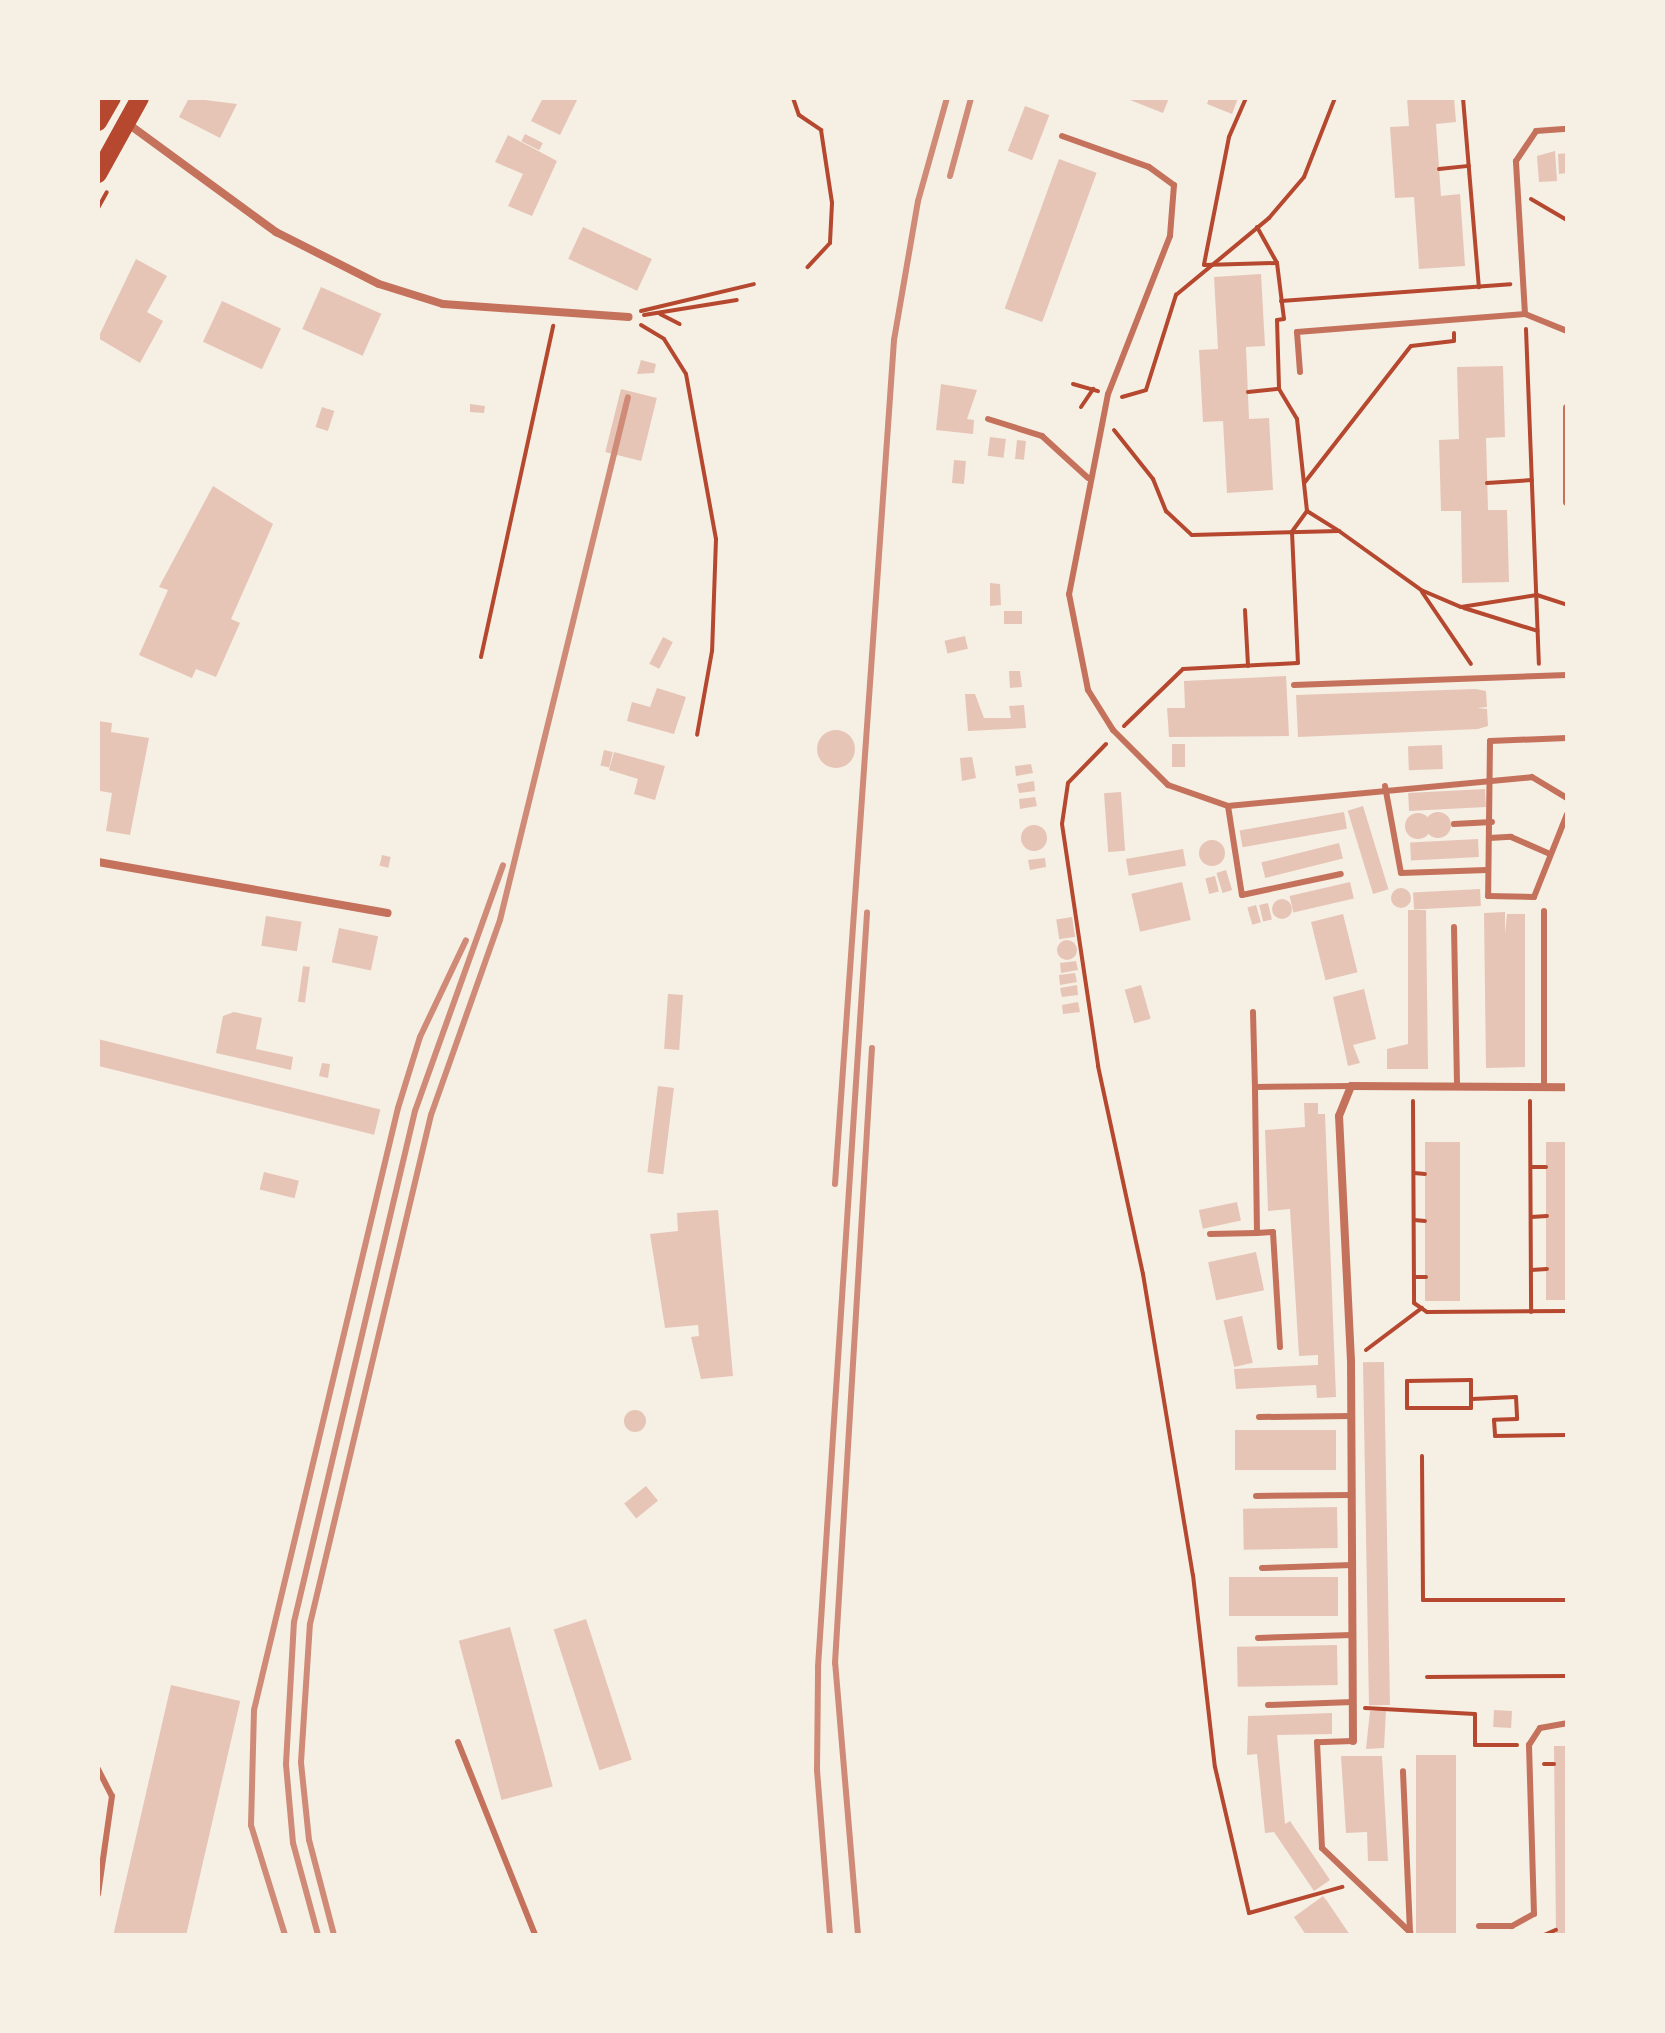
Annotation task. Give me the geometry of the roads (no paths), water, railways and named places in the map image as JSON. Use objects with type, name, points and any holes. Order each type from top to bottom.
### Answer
[{"type":"main road","points":[[98,122],[112,98]]},
{"type":"main road","points":[[98,174],[140,98]]},
{"type":"street","points":[[127,123],[276,232],[379,284],[443,304],[629,317]]},
{"type":"street","points":[[1567,408],[1567,502]]},
{"type":"street","points":[[98,862],[388,913]]},
{"type":"street","points":[[1353,1741],[1351,1361],[1339,1116],[1351,1086],[1567,1087]]},
{"type":"lane","points":[[1525,314],[1516,161],[1536,131],[1567,129]]},
{"type":"lane","points":[[1062,136],[1149,167],[1174,185],[1170,236],[1108,394],[1088,478],[1069,594],[1088,690],[1116,734],[1168,785],[1228,806],[1385,786],[1532,777],[1567,798]]},
{"type":"lane","points":[[1300,372],[1297,332],[1525,314],[1567,331]]},
{"type":"lane","points":[[988,419],[1042,436],[1088,478]]},
{"type":"lane","points":[[1296,685],[1567,675]]},
{"type":"lane","points":[[1567,738],[1490,741],[1492,822],[1487,870],[1488,896],[1534,897],[1548,853],[1567,814]]},
{"type":"lane","points":[[1385,786],[1401,873],[1487,870]]},
{"type":"lane","points":[[1228,806],[1242,895],[1341,874]]},
{"type":"lane","points":[[1454,824],[1492,822]]},
{"type":"lane","points":[[1489,838],[1511,837],[1548,853]]},
{"type":"lane","points":[[1544,911],[1544,1087]]},
{"type":"lane","points":[[1454,927],[1457,1087]]},
{"type":"lane","points":[[1253,1012],[1257,1233]]},
{"type":"lane","points":[[1255,1087],[1351,1086]]},
{"type":"lane","points":[[1210,1234],[1273,1232],[1280,1347]]},
{"type":"lane","points":[[1259,1417],[1351,1416]]},
{"type":"lane","points":[[1256,1496],[1351,1495]]},
{"type":"lane","points":[[1262,1568],[1352,1565]]},
{"type":"lane","points":[[1258,1638],[1352,1635]]},
{"type":"lane","points":[[1268,1705],[1353,1702]]},
{"type":"lane","points":[[1486,1935],[1482,1926],[1522,1924],[1534,1914],[1529,1745],[1540,1728],[1567,1723]]},
{"type":"lane","points":[[1353,1741],[1317,1742],[1322,1848],[1411,1933]]},
{"type":"lane","points":[[458,1742],[535,1935]]},
{"type":"lane","points":[[98,1769],[112,1796],[98,1894]]},
{"type":"lane","points":[[1403,1771],[1411,1933]]},
{"type":"railway","points":[[835,1184],[894,340],[918,201],[947,98]]},
{"type":"railway","points":[[950,176],[971,98]]},
{"type":"railway","points":[[334,1935],[309,1840],[301,1762],[310,1624],[431,1115],[500,920],[628,397]]},
{"type":"railway","points":[[318,1935],[293,1843],[286,1764],[294,1622],[415,1111],[503,865]]},
{"type":"railway","points":[[830,1935],[817,1771],[818,1667],[867,913]]},
{"type":"railway","points":[[285,1935],[251,1825],[254,1710],[398,1108],[420,1037],[466,940]]},
{"type":"railway","points":[[858,1935],[835,1663],[872,1048]]}]
